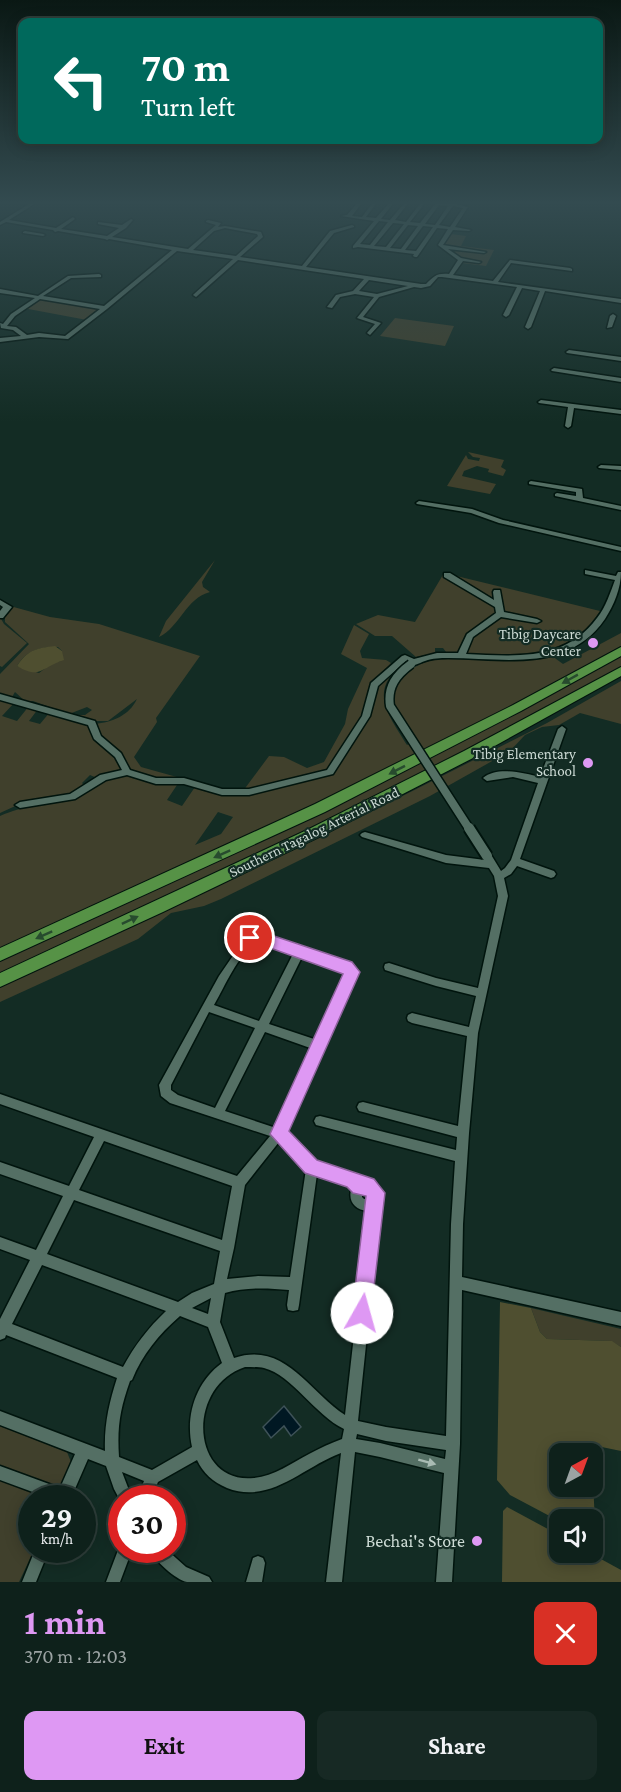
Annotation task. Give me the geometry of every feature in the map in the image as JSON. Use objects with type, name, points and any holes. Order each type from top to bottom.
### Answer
[{"type":"highway","name":"Southern Tagalog Arterial Road","points":[[0,954],[320,808],[507,713],[621,651]]},
{"type":"highway","name":"Southern Tagalog Arterial Road","points":[[0,980],[281,850],[490,743],[621,671]]},
{"type":"highway","points":[[490,743],[534,726],[621,678]]},
{"type":"street","points":[[0,340],[41,335],[66,338],[144,275]]},
{"type":"street","points":[[196,295],[218,275]]},
{"type":"street","points":[[347,275],[427,286],[436,276],[450,276],[621,301]]},
{"type":"street","points":[[495,282],[500,275]]},
{"type":"street","points":[[1,326],[13,315],[70,276],[99,276]]},
{"type":"street","points":[[355,292],[368,278]]},
{"type":"street","points":[[330,307],[338,296],[355,292],[377,296],[415,285]]},
{"type":"street","points":[[506,315],[520,286]]},
{"type":"street","points":[[528,327],[543,289]]},
{"type":"street","points":[[0,291],[104,308]]},
{"type":"street","points":[[370,333],[378,323],[360,318],[377,296]]},
{"type":"street","points":[[611,321],[621,322]]},
{"type":"street","points":[[1,326],[14,327],[26,337]]},
{"type":"street","points":[[569,352],[621,359]]},
{"type":"street","points":[[571,373],[580,353]]},
{"type":"street","points":[[554,370],[621,380]]},
{"type":"street","points":[[541,402],[621,412]]},
{"type":"street","points":[[568,426],[571,406]]},
{"type":"street","points":[[602,467],[621,468]]},
{"type":"street","points":[[531,483],[580,490],[579,499]]},
{"type":"street","points":[[557,495],[621,508]]},
{"type":"street","points":[[419,503],[472,511],[498,522],[621,549]]},
{"type":"street","points":[[444,1582],[452,1468],[456,1282],[463,1133],[473,1033],[503,896],[493,866],[390,706],[388,696],[392,682],[412,663],[431,656],[532,658],[572,646],[590,633],[600,620],[620,576],[588,572]]},
{"type":"street","points":[[447,575],[499,610],[537,621]]},
{"type":"street","points":[[497,592],[499,610]]},
{"type":"street","points":[[0,602],[8,607],[0,616]]},
{"type":"street","points":[[460,656],[470,636],[499,610]]},
{"type":"street","points":[[20,805],[72,797],[103,777],[128,772],[156,782],[187,782],[228,793],[258,792],[327,773],[334,767],[365,718],[374,685],[405,658],[412,663]]},
{"type":"street","points":[[0,697],[92,723],[97,737],[118,755],[128,772]]},
{"type":"street","points":[[365,835],[446,859],[493,866],[508,871],[515,861],[562,729]]},
{"type":"street","points":[[487,778],[513,774],[543,780]]},
{"type":"street","points":[[515,861],[551,874]]},
{"type":"street","points":[[230,1366],[213,1322],[239,1183],[279,1134],[352,972],[346,966],[259,938],[250,938],[207,1007],[165,1085],[165,1092],[174,1100],[219,1112],[279,1134],[312,1167],[353,1180],[359,1186],[355,1195],[360,1203],[369,1205],[375,1201],[346,1444],[334,1582]]},
{"type":"street","points":[[219,1112],[299,952]]},
{"type":"street","points":[[389,967],[482,993]]},
{"type":"street","points":[[207,1007],[319,1046]]},
{"type":"street","points":[[412,1018],[473,1033]]},
{"type":"street","points":[[0,1099],[239,1183]]},
{"type":"street","points":[[363,1107],[463,1133]]},
{"type":"street","points":[[320,1121],[461,1157]]},
{"type":"street","points":[[101,1135],[1,1329],[127,1375]]},
{"type":"street","points":[[293,1305],[312,1167]]},
{"type":"street","points":[[0,1168],[228,1248]]},
{"type":"street","points":[[0,1243],[213,1322]]},
{"type":"street","points":[[121,1485],[112,1459],[112,1427],[127,1375],[147,1338],[178,1308],[221,1287],[256,1281],[295,1284]]},
{"type":"street","points":[[456,1282],[620,1316]]},
{"type":"street","points":[[452,1468],[346,1444],[267,1482],[248,1486],[229,1482],[215,1472],[200,1450],[195,1432],[201,1398],[213,1380],[230,1366],[250,1361],[274,1364],[349,1425],[453,1444]]},
{"type":"street","points":[[0,1418],[84,1451],[112,1459],[153,1477]]},
{"type":"street","points":[[388,1453],[390,1433]]},
{"type":"street","points":[[150,1485],[153,1477],[200,1450]]},
{"type":"street","points":[[70,1485],[84,1451]]},
{"type":"street","points":[[0,1473],[31,1485]]},
{"type":"street","points":[[29,1582],[37,1563]]},
{"type":"street","points":[[113,1582],[120,1563]]},
{"type":"street","points":[[171,1563],[181,1572],[204,1582]]},
{"type":"street","points":[[254,1582],[258,1563]]},
{"type":"green space","points":[[40,298],[100,310],[87,320],[23,308]]},
{"type":"green space","points":[[395,318],[454,326],[445,346],[380,336]]},
{"type":"green space","points":[[468,452],[504,460],[501,467],[506,470],[503,476],[477,466],[464,471],[462,476],[496,484],[490,494],[447,486],[466,455],[468,459],[479,461],[480,458],[473,457]]},
{"type":"green space","points":[[215,560],[202,582],[203,587],[210,592],[195,600],[172,627],[159,637],[166,621]]},
{"type":"green space","points":[[444,573],[600,611],[585,630],[569,642],[551,651],[531,655],[446,652],[443,648],[435,648],[435,653],[416,657],[392,636],[375,636],[356,624],[378,615],[415,622]]},
{"type":"green space","points":[[10,606],[50,617],[99,624],[200,656],[156,718],[157,722],[134,757],[141,767],[184,779],[154,777],[129,768],[110,750],[102,738],[95,724],[108,722],[125,714],[137,699],[108,721],[90,721],[74,715],[85,715],[92,710],[87,707],[69,714],[33,701],[26,702],[15,692],[12,697],[0,695],[0,674],[29,644],[5,622]],"holes":[[[58,647],[62,651],[61,661],[52,663],[39,673],[17,666],[34,650]]]},
{"type":"green space","points":[[0,617],[4,624],[27,643],[2,667],[0,666]]},
{"type":"green space","points":[[354,625],[369,634],[360,651],[362,658],[386,660],[391,663],[368,690],[366,713],[331,769],[243,791],[269,756],[284,757],[307,768],[324,762],[345,724],[348,709],[367,668],[341,654]]},
{"type":"green space","points":[[621,633],[621,646],[469,728],[314,804],[0,950],[0,816],[25,808],[62,801],[117,775],[133,775],[163,783],[179,782],[167,800],[182,806],[195,787],[225,794],[328,775],[354,740],[373,690],[403,660],[408,660],[395,671],[388,681],[384,691],[384,701],[387,711],[407,745],[416,740],[396,709],[393,694],[399,682],[413,669],[426,662],[454,658],[515,661],[552,656],[563,664]],"holes":[[[218,812],[233,817],[221,834],[195,845]]]},
{"type":"green space","points":[[621,655],[621,668],[394,790],[0,975],[0,959]]},
{"type":"green space","points":[[621,681],[621,724],[580,713],[559,725],[542,727],[525,735],[510,751],[430,796],[221,899],[204,906],[171,913],[138,939],[0,1002],[0,986],[357,819],[547,723]]},
{"type":"green space","points":[[0,698],[15,702],[2,716],[17,721],[29,706],[38,709],[29,721],[40,724],[50,712],[89,724],[124,770],[97,778],[90,775],[82,783],[85,786],[73,795],[24,802],[0,813]]},
{"type":"green space","points":[[531,1308],[621,1329],[621,1347],[611,1341],[547,1339],[540,1332]]},
{"type":"green space","points":[[0,1426],[67,1452],[71,1462],[61,1485],[18,1485],[18,1563],[28,1563],[19,1582],[0,1582]]},
{"type":"shaded area","points":[[55,646],[62,651],[64,660],[36,672],[17,666],[25,656],[33,651]]},
{"type":"shaded area","points":[[500,1302],[531,1308],[540,1332],[547,1339],[612,1341],[621,1347],[621,1451],[603,1447],[603,1443],[549,1443],[549,1497],[594,1497],[594,1509],[549,1509],[549,1516],[510,1495],[497,1480]]},
{"type":"shaded area","points":[[507,1507],[549,1530],[549,1563],[603,1563],[603,1560],[621,1570],[621,1582],[502,1582],[503,1511]]},
{"type":"water","points":[[284,1406],[301,1427],[291,1436],[284,1426],[271,1438],[263,1427]]},
{"type":"place","name":"Tibig Daycare Center","points":[[593,643]]},
{"type":"place","name":"Tibig Elementary School","points":[[588,763]]},
{"type":"place","name":"Bechai's Store","points":[[477,1541]]},
{"type":"route","points":[[250,938],[259,938],[346,966],[352,972],[279,1134],[312,1167],[353,1180],[359,1186],[371,1186],[376,1193],[362,1313]]}]
